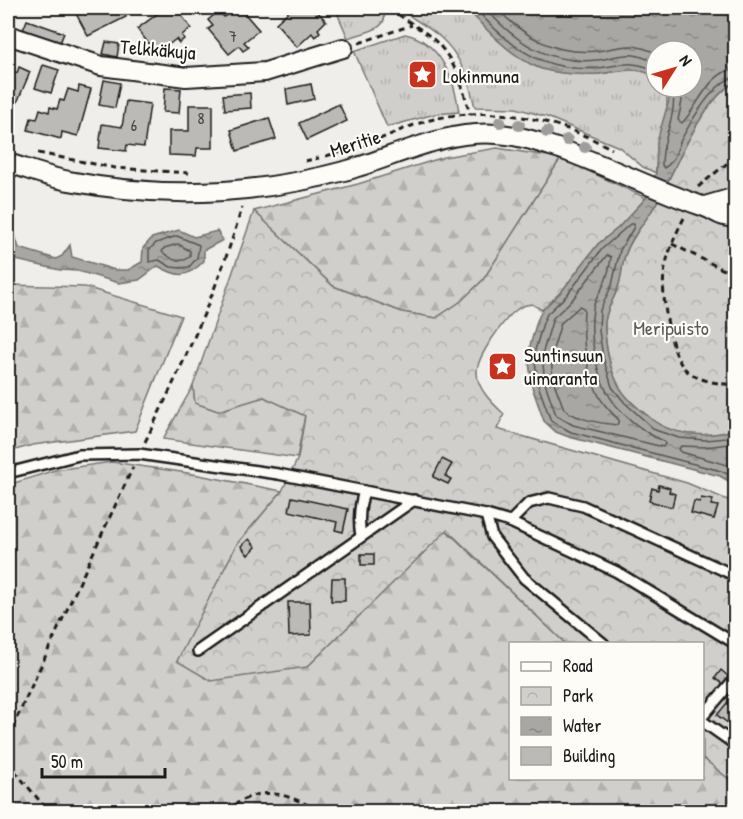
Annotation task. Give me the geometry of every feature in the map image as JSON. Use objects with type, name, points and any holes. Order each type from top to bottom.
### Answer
[{"type":"street","name":"Telkkäkuja","points":[[8,35],[101,66],[186,77],[266,72],[343,48]]},
{"type":"street","name":"Meritie","points":[[8,163],[67,181],[113,188],[169,192],[218,192],[302,181],[349,169],[440,140],[474,134],[515,135],[584,158],[670,195],[697,199],[723,217],[735,218]]},
{"type":"street","points":[[697,199],[735,197]]},
{"type":"lane","points":[[8,473],[80,456],[139,454],[278,474],[486,516],[510,522],[616,572],[735,644]]},
{"type":"lane","points":[[361,537],[359,520],[364,490]]},
{"type":"lane","points":[[510,522],[529,503],[549,498],[583,506],[735,576]]},
{"type":"lane","points":[[198,651],[414,500]]},
{"type":"lane","points":[[486,516],[492,537],[524,578],[602,642]]},
{"type":"lane","points":[[704,715],[735,677]]},
{"type":"lane","points":[[704,722],[735,745]]},
{"type":"path","points":[[390,8],[433,39],[447,55],[462,81],[474,134]]},
{"type":"path","points":[[343,48],[412,25]]},
{"type":"path","points":[[303,161],[356,148],[433,120],[470,114],[499,113],[524,116],[591,138],[618,152]]},
{"type":"path","points":[[36,153],[115,168],[194,174]]},
{"type":"path","points":[[735,156],[697,199],[672,244],[664,275],[664,292],[672,339],[683,367],[702,379],[735,384]]},
{"type":"path","points":[[8,737],[100,534],[180,369],[231,247],[247,189]]},
{"type":"path","points":[[672,244],[735,276]]},
{"type":"path","points":[[8,763],[49,812]]},
{"type":"path","points":[[226,812],[240,800],[266,792],[302,801],[322,812]]},
{"type":"green space","points":[[335,8],[382,8],[384,21],[369,32],[348,38]]},
{"type":"green space","points":[[398,8],[467,8],[491,34],[512,52],[542,69],[593,74],[635,70],[644,72],[644,99],[667,99],[656,173],[643,167],[619,147],[547,117],[516,108],[475,107],[459,60],[435,33]]},
{"type":"green space","points":[[405,34],[428,45],[444,64],[454,87],[459,112],[435,114],[387,127],[354,51]]},
{"type":"green space","name":"Meripuisto","points":[[735,82],[735,429],[714,434],[690,434],[658,423],[636,406],[624,393],[615,378],[611,365],[606,344],[605,324],[632,240],[657,202],[700,120],[722,91]]},
{"type":"green space","points":[[497,148],[561,158],[483,280],[460,302],[436,318],[402,312],[333,286],[254,211],[358,184],[444,157]]},
{"type":"green space","points":[[561,158],[646,198],[618,228],[598,244],[562,291],[542,310],[529,304],[519,308],[510,316],[498,330],[482,356],[478,364],[477,377],[486,395],[504,414],[497,429],[687,483],[735,503],[735,784],[704,759],[704,642],[564,642],[447,530],[307,667],[211,681],[177,661],[237,544],[282,491],[298,458],[305,416],[264,397],[218,411],[195,403],[193,386],[254,211],[333,286],[402,312],[436,318],[460,302],[483,280]]},
{"type":"green space","points":[[8,285],[85,287],[181,316],[135,431],[33,445],[8,452]]},
{"type":"green space","points":[[193,386],[195,403],[218,411],[264,397],[305,415],[297,458],[163,439]]},
{"type":"green space","points":[[112,462],[188,473],[282,491],[237,544],[307,667],[446,530],[564,642],[509,642],[509,780],[704,780],[704,759],[735,784],[735,811],[8,811],[8,485],[55,470]]},
{"type":"water","points":[[467,8],[735,8],[735,82],[722,91],[700,120],[657,202],[632,240],[605,324],[609,358],[618,384],[628,398],[649,417],[668,428],[690,434],[714,434],[735,429],[735,485],[720,476],[556,432],[544,421],[532,387],[528,353],[542,310],[562,291],[598,244],[618,228],[646,198],[656,173],[657,141],[669,99],[704,99],[704,39],[644,39],[644,72],[635,70],[570,74],[532,65],[521,59]]},
{"type":"water","points":[[8,222],[19,248],[56,259],[62,256],[70,245],[72,257],[115,270],[128,270],[142,262],[143,248],[152,238],[179,230],[194,237],[217,231],[223,240],[204,250],[204,261],[193,271],[177,274],[158,266],[139,280],[119,283],[78,271],[60,270],[16,260],[8,266]]},
{"type":"building","points":[[73,8],[121,8],[126,17],[88,36]]},
{"type":"building","points":[[157,8],[162,10],[176,8],[191,28],[182,35],[184,39],[179,43],[176,39],[157,54],[137,29],[157,14],[154,10]]},
{"type":"building","points":[[235,8],[240,8],[259,30],[244,42],[249,47],[243,51],[239,46],[229,54],[208,29],[213,26],[208,20],[219,11],[224,17]]},
{"type":"building","points":[[289,8],[314,8],[326,21],[318,29],[320,32],[315,37],[312,33],[297,47],[276,23],[291,9]]},
{"type":"building","points":[[27,20],[64,33],[60,43],[23,30]]},
{"type":"building","points":[[106,42],[119,44],[117,57],[103,54]]},
{"type":"building","points":[[43,65],[59,70],[51,93],[35,88]]},
{"type":"building","points":[[19,67],[30,72],[11,117],[8,116],[8,69],[17,73]]},
{"type":"building","points":[[104,80],[120,83],[115,108],[99,105]]},
{"type":"building","points":[[311,84],[314,99],[288,105],[286,89]]},
{"type":"building","points":[[79,86],[91,89],[78,136],[62,132],[61,139],[28,130],[31,118],[37,119],[40,109],[49,112],[50,107],[57,109],[60,100],[64,101],[68,89],[78,92]]},
{"type":"building","points":[[165,88],[181,89],[179,113],[163,112]]},
{"type":"building","points":[[250,93],[251,108],[225,110],[223,95]]},
{"type":"building","points":[[126,101],[150,104],[144,147],[127,145],[126,151],[99,148],[102,124],[122,127]]},
{"type":"building","points":[[339,104],[347,121],[307,140],[299,123]]},
{"type":"building","points":[[189,105],[213,105],[213,148],[197,148],[196,156],[169,155],[169,131],[189,131]]},
{"type":"building","points":[[269,118],[276,139],[237,151],[231,130]]},
{"type":"building","points":[[442,459],[452,464],[445,476],[451,479],[448,484],[433,477]]},
{"type":"building","points":[[659,485],[670,488],[669,492],[675,494],[672,507],[649,501],[652,488],[658,490]]},
{"type":"building","points":[[292,497],[348,509],[343,532],[335,530],[337,522],[289,511]]},
{"type":"building","points":[[701,498],[713,500],[711,505],[718,506],[714,519],[691,513],[694,501],[700,502]]},
{"type":"building","points":[[249,539],[256,547],[248,555],[241,546]]},
{"type":"building","points":[[361,554],[374,554],[374,565],[361,565]]},
{"type":"building","points":[[332,578],[345,578],[345,601],[331,601]]},
{"type":"building","points":[[288,602],[310,602],[311,635],[289,636]]},
{"type":"building","points":[[721,670],[729,677],[723,684],[715,678]]},
{"type":"building","points":[[736,692],[736,722],[732,726],[717,715]]},
{"type":"place","name":"Lokinmuna","points":[[422,75]]},
{"type":"place","name":"Suntinsuun uimaranta","points":[[503,366]]}]
